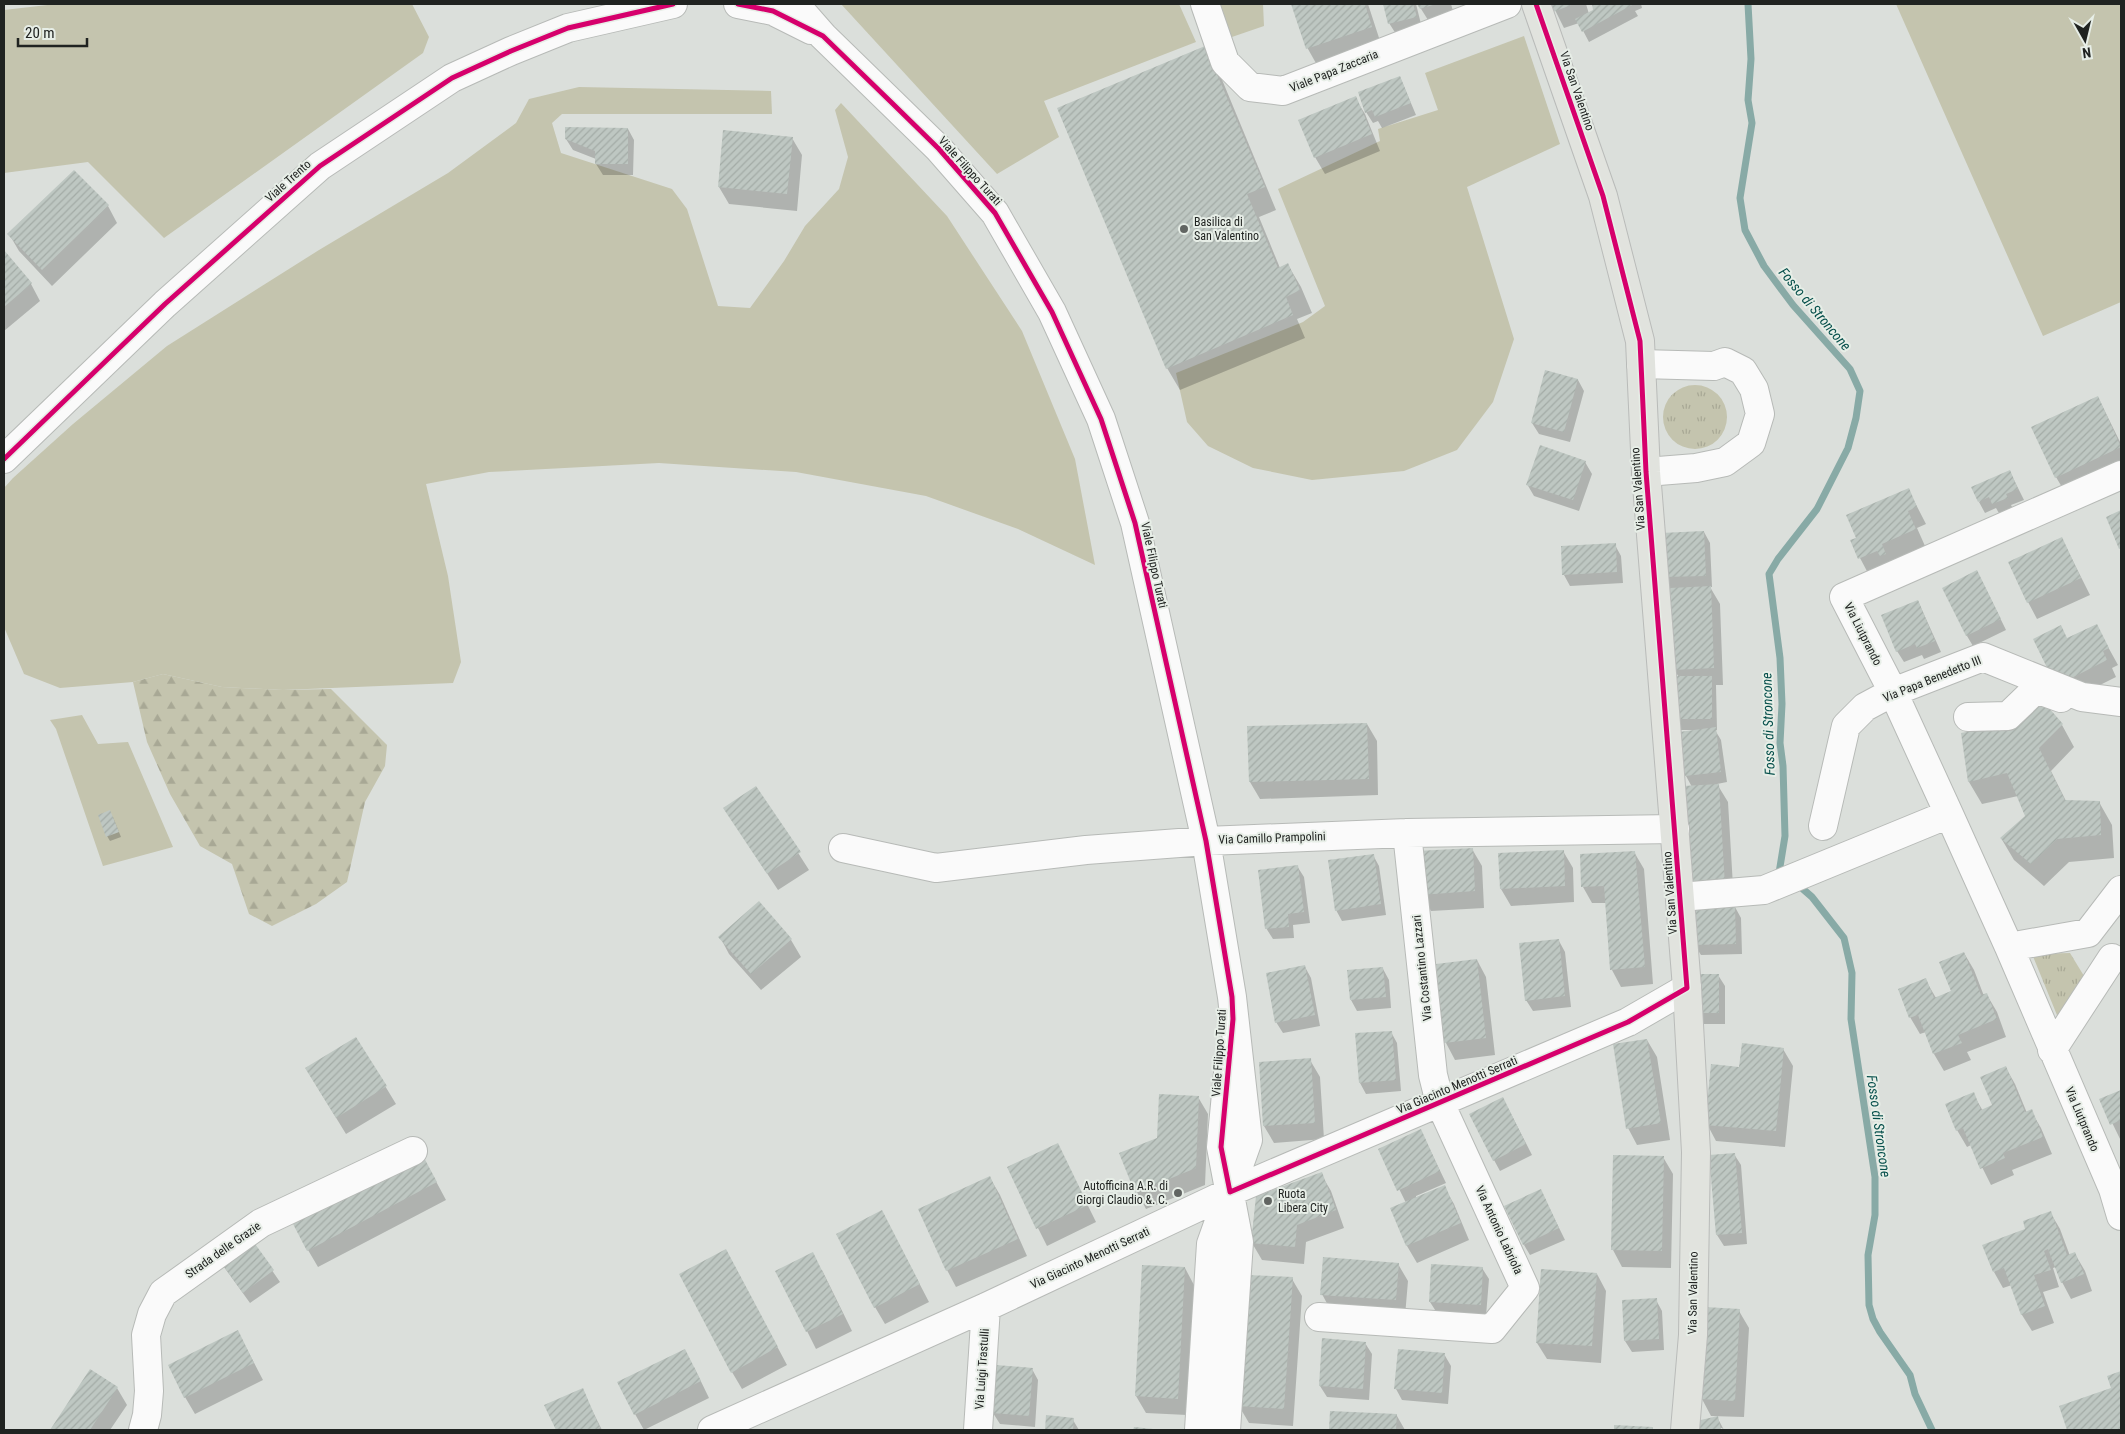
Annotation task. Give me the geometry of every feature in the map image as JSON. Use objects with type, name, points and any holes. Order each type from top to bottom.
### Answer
[{"type":"main road","name":"Via San Valentino","points":[[1536,4],[1603,196],[1640,341],[1646,472],[1687,988],[1696,1152],[1693,1335],[1685,1430]]},
{"type":"street","name":"Viale Trento","points":[[568,28],[592,4]]},
{"type":"street","name":"Viale Trento","points":[[4,458],[165,304],[320,166],[452,78],[511,50],[568,28],[673,4]]},
{"type":"street","name":"Viale Filippo Turati","points":[[738,4],[773,11],[823,36]]},
{"type":"street","name":"Viale Filippo Turati","points":[[795,4],[823,36],[939,149],[996,214],[1052,312],[1101,418],[1135,523],[1206,841],[1232,997],[1233,1019],[1221,1148],[1239,1242],[1226,1430]]},
{"type":"street","name":"Viale Papa Zaccaria","points":[[1205,4],[1225,62],[1250,87],[1284,91],[1506,4]]},
{"type":"street","points":[[1641,364],[1714,366],[1725,362],[1743,371],[1754,389],[1760,414],[1751,442],[1725,462],[1696,468],[1646,472]]},
{"type":"street","name":"Via Liutprando","points":[[2121,475],[1844,597],[1893,692],[2009,947],[2052,1050],[2117,1193],[2121,1216]]},
{"type":"street","name":"Via Papa Benedetto III","points":[[1823,826],[1846,726],[1865,708],[1893,692],[1984,657],[2082,697],[2121,702]]},
{"type":"street","points":[[1968,717],[2008,716],[2036,689],[2121,719]]},
{"type":"street","points":[[1680,897],[1764,890],[1949,814]]},
{"type":"street","name":"Via Camillo Prampolini","points":[[843,848],[936,868],[1086,850],[1206,841],[1407,833],[1675,829]]},
{"type":"street","name":"Via Costantino Lazzari","points":[[1407,833],[1433,1075],[1440,1103]]},
{"type":"street","points":[[2009,947],[2088,933],[2121,890]]},
{"type":"street","points":[[2052,1050],[2117,958],[2088,933]]},
{"type":"street","name":"Via Giacinto Menotti Serrati","points":[[722,1429],[1230,1192],[1628,1022],[1687,988]]},
{"type":"street","name":"Via Antonio Labriola","points":[[1319,1317],[1492,1328],[1525,1288],[1440,1103]]},
{"type":"street","name":"Strada delle Grazie","points":[[143,1430],[147,1415],[148,1391],[146,1335],[152,1314],[163,1293],[261,1222],[413,1151]]},
{"type":"street","points":[[1199,1430],[1211,1244],[1230,1192]]},
{"type":"street","name":"Via Luigi Trastulli","points":[[978,1430],[986,1307]]},
{"type":"green space","points":[[56,4],[412,4],[429,37],[423,53],[164,238],[88,162],[4,173],[4,10]]},
{"type":"green space","points":[[841,4],[1179,4],[1196,42],[1044,101],[1059,137],[997,174]]},
{"type":"green space","points":[[1218,4],[1263,4],[1264,26],[1229,38]]},
{"type":"green space","points":[[1896,4],[2121,4],[2121,302],[2043,336]]},
{"type":"green space","points":[[1524,36],[1560,144],[1467,187],[1514,339],[1493,402],[1457,450],[1404,471],[1312,480],[1253,468],[1208,446],[1187,422],[1176,373],[1303,322],[1325,306],[1278,189],[1380,141],[1378,129],[1438,110],[1425,73]]},
{"type":"green space","points":[[579,87],[771,91],[772,114],[562,114],[552,123],[561,153],[672,189],[687,209],[718,306],[750,308],[784,261],[805,226],[839,189],[848,157],[835,110],[841,103],[947,216],[1022,331],[1075,459],[1095,565],[1018,529],[926,496],[796,472],[659,463],[489,472],[426,484],[448,576],[461,662],[453,683],[283,690],[222,687],[163,674],[133,682],[60,688],[24,674],[4,627],[4,488],[13,478],[73,424],[167,346],[319,250],[448,173],[516,123],[529,99]]},
{"type":"green space","points":[[1695,385],[1707,387],[1718,394],[1725,405],[1727,417],[1725,429],[1718,440],[1707,447],[1695,449],[1683,447],[1672,440],[1665,429],[1663,417],[1665,405],[1672,394],[1683,387]]},
{"type":"green space","points":[[163,674],[222,687],[283,690],[331,689],[387,745],[385,766],[365,802],[347,882],[316,904],[272,926],[249,914],[232,864],[200,846],[170,794],[147,742],[133,682]]},
{"type":"green space","points":[[82,715],[98,744],[128,742],[173,847],[103,866],[56,729],[50,720]]},
{"type":"green space","points":[[2070,953],[2084,976],[2059,1020],[2032,954]]},
{"type":"building","points":[[1291,4],[1365,4],[1372,27],[1306,49]]},
{"type":"building","points":[[1383,4],[1413,4],[1417,17],[1388,24]]},
{"type":"building","points":[[1417,4],[1436,4],[1420,9]]},
{"type":"building","points":[[1551,4],[1574,4],[1553,12]]},
{"type":"building","points":[[1592,4],[1634,4],[1582,32],[1575,19],[1593,10]]},
{"type":"building","name":"Basilica di San Valentino","points":[[1205,46],[1265,187],[1247,194],[1278,268],[1288,263],[1300,290],[1286,297],[1293,315],[1166,369],[1057,108]]},
{"type":"building","points":[[1400,76],[1411,103],[1375,117],[1372,110],[1365,113],[1358,92]]},
{"type":"building","points":[[1356,96],[1372,134],[1314,158],[1298,120]]},
{"type":"building","points":[[565,127],[628,128],[628,164],[595,164],[595,151],[565,139]]},
{"type":"building","points":[[723,130],[793,137],[787,194],[718,187]]},
{"type":"building","points":[[74,170],[109,205],[42,270],[7,234]]},
{"type":"building","points":[[4,250],[32,283],[4,307]]},
{"type":"building","points":[[1545,370],[1578,379],[1564,432],[1531,423]]},
{"type":"building","points":[[2098,396],[2121,447],[2055,478],[2031,427]]},
{"type":"building","points":[[1540,445],[1586,461],[1573,500],[1526,485]]},
{"type":"building","points":[[2010,470],[2018,489],[2006,494],[2008,498],[1992,504],[1989,497],[1978,502],[1971,487]]},
{"type":"building","points":[[1909,488],[1917,507],[1908,511],[1916,529],[1882,544],[1886,554],[1880,556],[1877,551],[1858,559],[1850,540],[1856,538],[1846,515]]},
{"type":"building","points":[[2121,510],[2121,548],[2119,549],[2106,517]]},
{"type":"building","points":[[1704,531],[1706,576],[1663,577],[1661,533]]},
{"type":"building","points":[[2062,537],[2081,578],[2027,603],[2008,562]]},
{"type":"building","points":[[1616,543],[1617,572],[1562,575],[1561,546]]},
{"type":"building","points":[[1977,570],[2001,619],[1966,636],[1942,588]]},
{"type":"building","points":[[1711,586],[1714,668],[1673,670],[1670,588]]},
{"type":"building","points":[[1918,600],[1935,641],[1917,648],[1915,644],[1896,652],[1881,615]]},
{"type":"building","points":[[2097,624],[2109,648],[2103,651],[2107,660],[2056,686],[2033,639],[2061,625],[2067,638]]},
{"type":"building","points":[[1674,676],[1712,676],[1712,719],[1674,719]]},
{"type":"building","points":[[2041,699],[2063,724],[2039,748],[2065,800],[2100,801],[2101,835],[2057,839],[2031,864],[2000,838],[2025,816],[2007,773],[1968,782],[1961,733],[2011,724]]},
{"type":"building","points":[[1367,723],[1369,779],[1249,782],[1247,726]]},
{"type":"building","points":[[1716,727],[1721,772],[1685,776],[1679,732]]},
{"type":"building","points":[[1719,784],[1725,886],[1689,888],[1683,786]]},
{"type":"building","points":[[756,786],[801,852],[767,874],[723,808]]},
{"type":"building","points":[[110,810],[119,832],[106,837],[98,815]]},
{"type":"building","points":[[1473,848],[1475,891],[1420,895],[1417,851]]},
{"type":"building","points":[[1564,850],[1565,886],[1500,889],[1498,853]]},
{"type":"building","points":[[1635,851],[1645,967],[1610,970],[1604,886],[1581,887],[1580,854]]},
{"type":"building","points":[[1374,854],[1381,904],[1335,911],[1328,860]]},
{"type":"building","points":[[1298,865],[1304,912],[1288,914],[1289,927],[1265,929],[1258,870]]},
{"type":"building","points":[[759,901],[792,939],[751,974],[718,937]]},
{"type":"building","points":[[1693,906],[1735,906],[1736,944],[1693,945]]},
{"type":"building","points":[[1559,939],[1565,996],[1525,1001],[1519,943]]},
{"type":"building","points":[[1964,952],[1981,995],[1987,993],[1997,1019],[1958,1035],[1962,1043],[1933,1054],[1918,1015],[1909,1018],[1898,989],[1926,978],[1934,998],[1951,991],[1939,962]]},
{"type":"building","points":[[1477,959],[1486,1038],[1444,1043],[1436,964]]},
{"type":"building","points":[[1305,965],[1315,1015],[1275,1023],[1266,973]]},
{"type":"building","points":[[1383,967],[1386,997],[1350,1000],[1347,970]]},
{"type":"building","points":[[1694,974],[1719,974],[1719,1013],[1694,1013]]},
{"type":"building","points":[[1392,1031],[1396,1080],[1359,1083],[1355,1033]]},
{"type":"building","points":[[356,1037],[387,1086],[336,1118],[305,1068]]},
{"type":"building","points":[[1647,1039],[1661,1123],[1626,1129],[1613,1044]]},
{"type":"building","points":[[1742,1043],[1784,1048],[1776,1131],[1705,1125],[1711,1064],[1739,1067]]},
{"type":"building","points":[[1311,1058],[1315,1123],[1263,1126],[1259,1062]]},
{"type":"building","points":[[2006,1066],[2025,1112],[2032,1109],[2043,1137],[2003,1153],[2005,1158],[1980,1169],[1963,1128],[1956,1131],[1945,1104],[1974,1092],[1981,1110],[1992,1105],[1980,1077]]},
{"type":"building","points":[[2121,1090],[2121,1120],[2110,1125],[2099,1099]]},
{"type":"building","points":[[1159,1094],[1199,1096],[1196,1168],[1135,1193],[1119,1153],[1157,1138]]},
{"type":"building","points":[[1503,1097],[1526,1144],[1493,1161],[1469,1114]]},
{"type":"building","points":[[1421,1129],[1440,1171],[1397,1191],[1378,1149]]},
{"type":"building","points":[[1058,1143],[1088,1205],[1036,1229],[1007,1167]]},
{"type":"building","points":[[1735,1153],[1742,1233],[1716,1235],[1709,1155]]},
{"type":"building","points":[[422,1154],[437,1182],[307,1251],[292,1222]]},
{"type":"building","points":[[1613,1155],[1664,1156],[1662,1251],[1611,1250]]},
{"type":"building","points":[[1322,1172],[1336,1210],[1297,1225],[1295,1247],[1251,1243],[1256,1196]]},
{"type":"building","points":[[990,1176],[1018,1239],[946,1271],[918,1209]]},
{"type":"building","points":[[1445,1185],[1461,1223],[1406,1246],[1390,1208]]},
{"type":"building","points":[[1541,1189],[1559,1228],[1523,1245],[1504,1206]]},
{"type":"building","points":[[882,1210],[920,1284],[874,1308],[836,1234]]},
{"type":"building","points":[[2051,1211],[2067,1255],[2075,1252],[2084,1274],[2061,1283],[2048,1249],[2044,1251],[2051,1270],[2034,1275],[2045,1306],[2021,1315],[2004,1268],[1993,1272],[1982,1245],[2025,1229],[2023,1221]]},
{"type":"building","points":[[247,1233],[274,1270],[243,1293],[216,1256]]},
{"type":"building","points":[[726,1249],[778,1347],[731,1373],[679,1274]]},
{"type":"building","points":[[813,1252],[843,1314],[806,1332],[775,1271]]},
{"type":"building","points":[[1323,1257],[1399,1263],[1396,1300],[1320,1295]]},
{"type":"building","points":[[1431,1264],[1483,1267],[1481,1305],[1429,1302]]},
{"type":"building","points":[[1142,1265],[1185,1267],[1178,1399],[1135,1396]]},
{"type":"building","points":[[1541,1269],[1597,1273],[1592,1346],[1536,1343]]},
{"type":"building","points":[[1246,1275],[1293,1277],[1284,1409],[1238,1406]]},
{"type":"building","points":[[1657,1298],[1659,1339],[1624,1341],[1622,1300]]},
{"type":"building","points":[[1705,1307],[1740,1309],[1735,1401],[1700,1399]]},
{"type":"building","points":[[238,1330],[254,1363],[184,1398],[168,1365]]},
{"type":"building","points":[[1322,1338],[1366,1342],[1363,1389],[1319,1386]]},
{"type":"building","points":[[685,1349],[701,1381],[634,1415],[617,1382]]},
{"type":"building","points":[[1398,1349],[1445,1353],[1442,1393],[1394,1389]]},
{"type":"building","points":[[996,1365],[1033,1368],[1029,1416],[992,1413]]},
{"type":"building","points":[[90,1369],[118,1387],[90,1430],[50,1430]]},
{"type":"building","points":[[2121,1371],[2121,1430],[2067,1430],[2059,1406],[2111,1388],[2107,1376]]},
{"type":"building","points":[[583,1388],[600,1428],[595,1430],[556,1430],[544,1405]]},
{"type":"building","points":[[1330,1411],[1397,1414],[1396,1430],[1329,1430]]},
{"type":"building","points":[[1046,1415],[1074,1418],[1073,1430],[1045,1430]]},
{"type":"building","points":[[1718,1416],[1721,1430],[1694,1430],[1692,1422]]},
{"type":"building","points":[[1614,1425],[1653,1427],[1653,1430],[1614,1430]]},
{"type":"building","points":[[1134,1427],[1153,1429],[1153,1430],[1133,1430]]},
{"type":"waterway","name":"Fosso di Stroncone","points":[[1748,4],[1751,59],[1748,100],[1752,123],[1740,198],[1745,230],[1764,266],[1793,305],[1850,369],[1860,391],[1856,418],[1848,448],[1817,509],[1778,559],[1769,574],[1780,658],[1782,704],[1780,743],[1783,766],[1785,836],[1779,873],[1782,875]]},
{"type":"waterway","name":"Fosso di Stroncone","points":[[1796,883],[1812,897],[1844,938],[1852,973],[1851,1019],[1875,1177],[1875,1215],[1868,1255],[1869,1305],[1873,1319],[1880,1332],[1910,1375],[1915,1394],[1932,1430]]},
{"type":"cycle path","points":[[4,459],[165,304],[320,166],[452,78],[568,28],[673,4]]},
{"type":"cycle path","points":[[738,4],[773,11],[823,36],[939,149],[995,213],[1052,312],[1101,419],[1135,523],[1206,841],[1232,997],[1233,1019],[1221,1147],[1230,1192],[1628,1022],[1687,988],[1646,472],[1640,341],[1603,196],[1536,4]]},
{"type":"place","name":"Basilica di San Valentino","points":[[1184,229]]},
{"type":"place","name":"Autofficina A.R. di Giorgi Claudio &. C.","points":[[1178,1193]]},
{"type":"place","name":"Ruota Libera City","points":[[1268,1201]]}]
